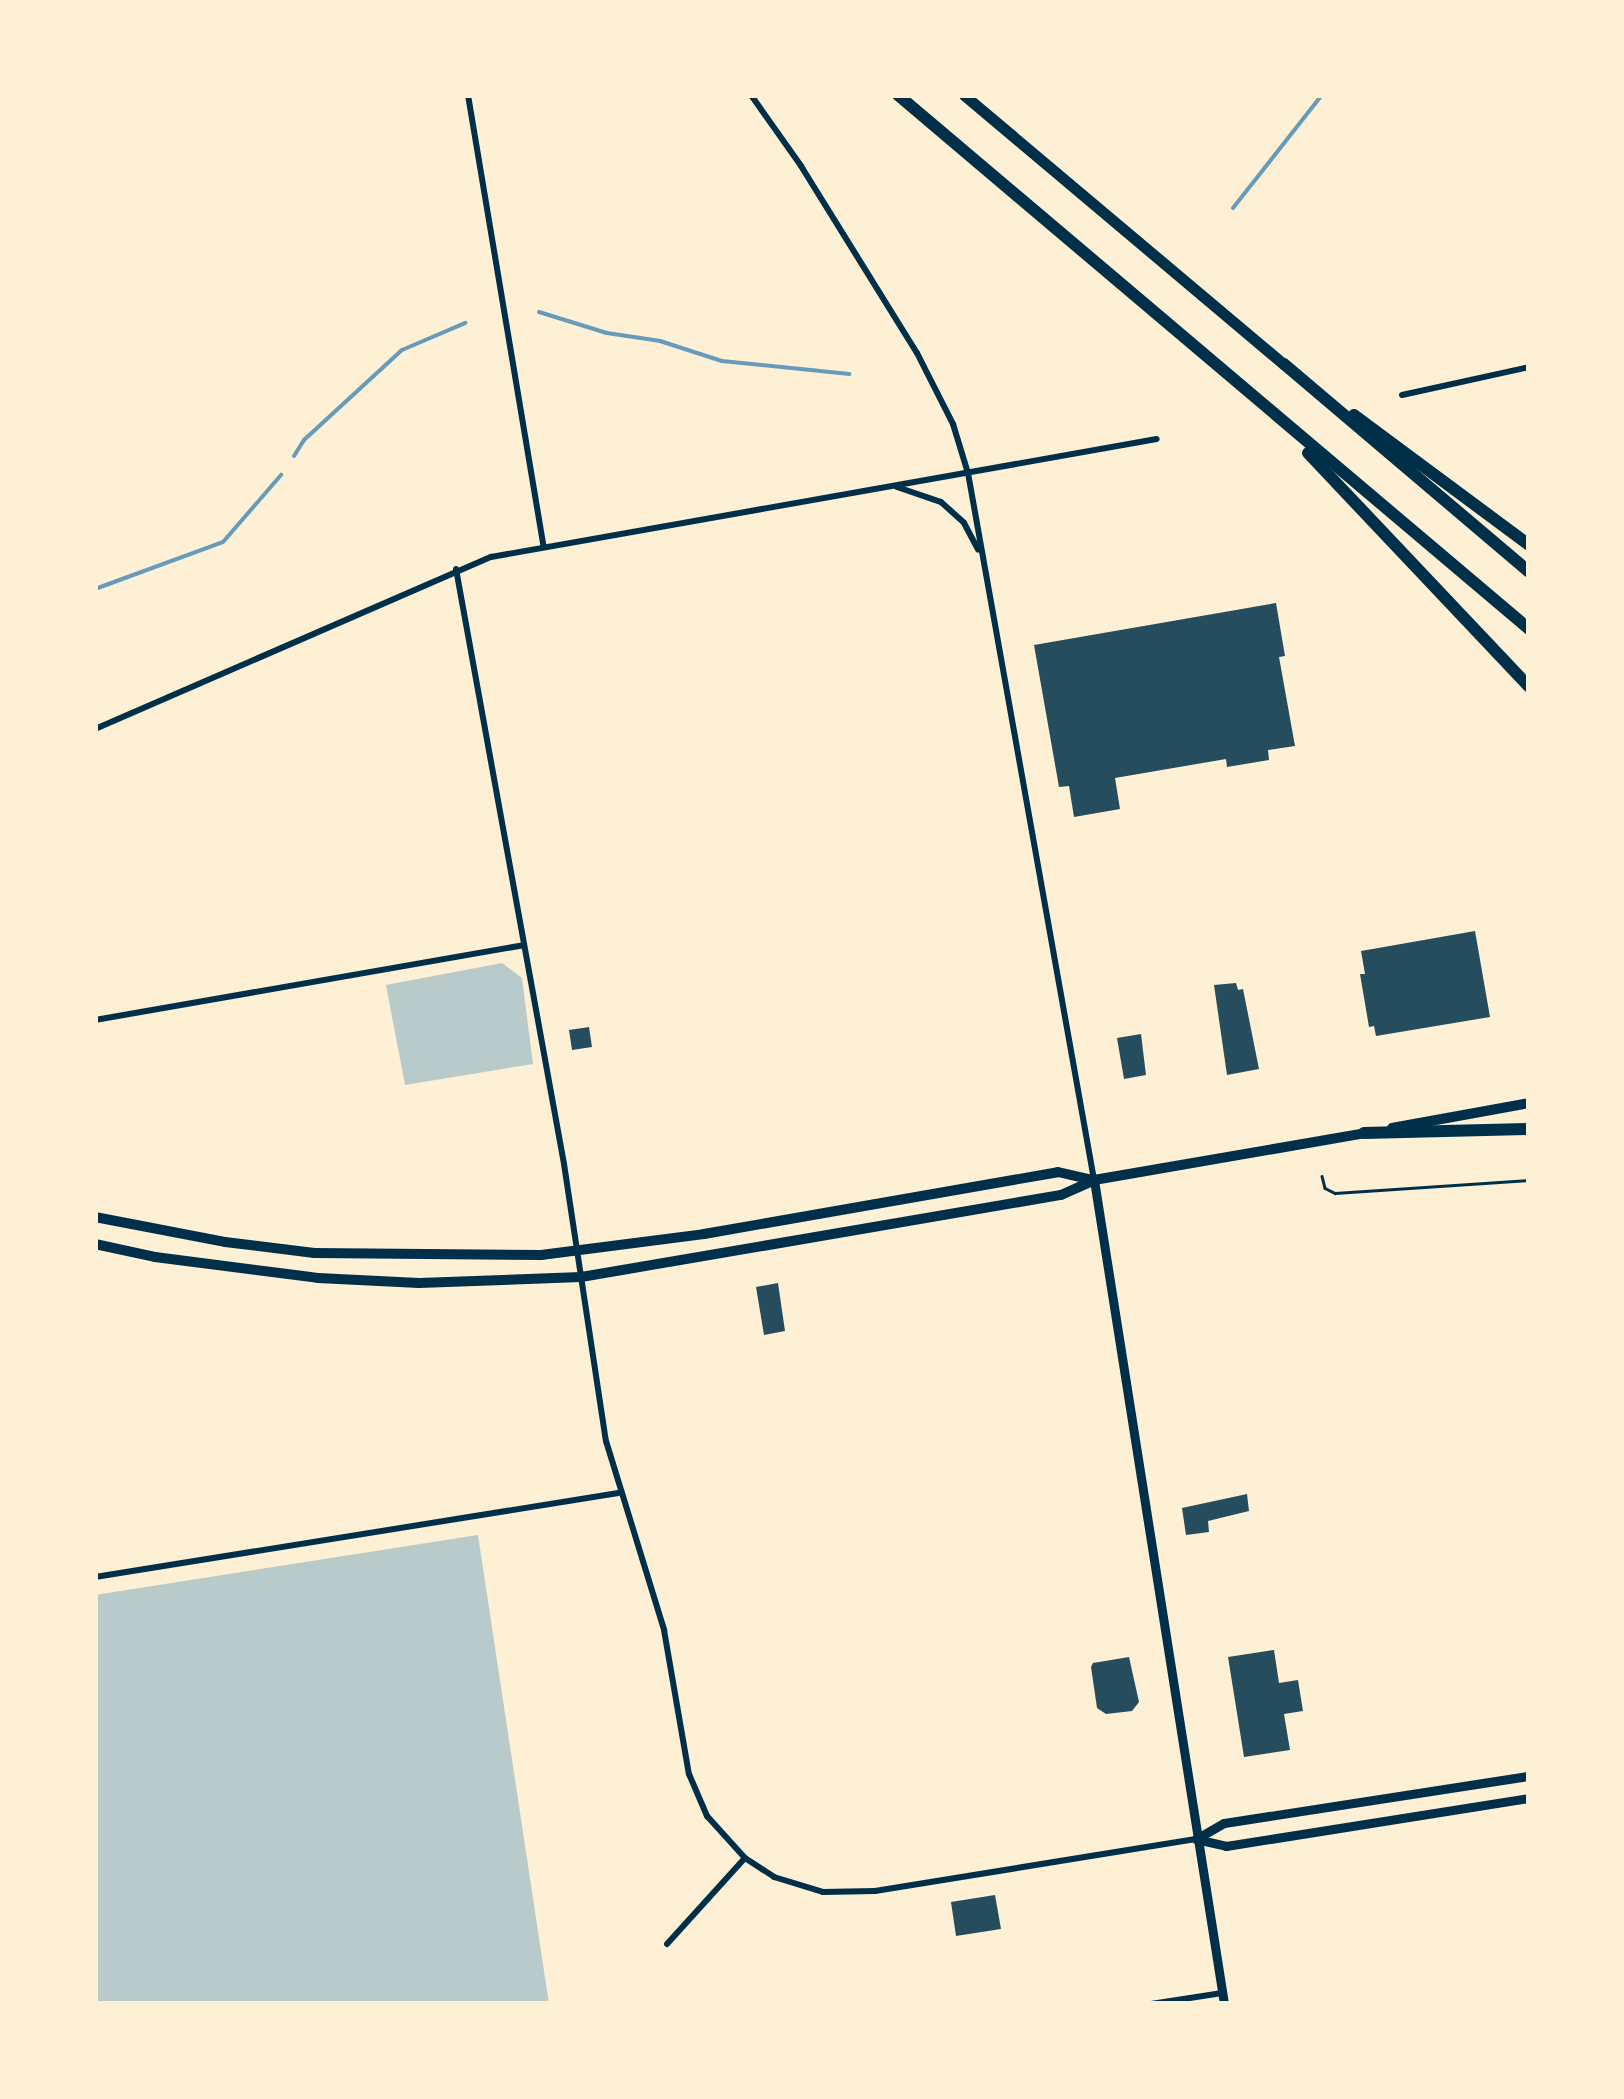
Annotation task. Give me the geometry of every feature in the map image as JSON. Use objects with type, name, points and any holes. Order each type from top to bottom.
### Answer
[{"type":"highway","points":[[898,95],[1529,629]]},
{"type":"highway","points":[[964,95],[1529,572]]},
{"type":"highway","points":[[1328,400],[1377,428],[1529,544]]},
{"type":"highway","points":[[1262,404],[1529,687]]},
{"type":"highway","points":[[1364,1133],[1529,1129]]},
{"type":"main road","points":[[95,1244],[155,1258],[318,1278],[438,1283],[581,1277],[1061,1195],[1094,1180],[1529,1103]]},
{"type":"main road","points":[[95,1217],[225,1242],[314,1253],[413,1257],[578,1251],[704,1234],[1058,1172],[1094,1180]]},
{"type":"street","points":[[468,95],[544,547]]},
{"type":"street","points":[[751,95],[801,166],[924,365],[953,424],[968,472],[1094,1180],[1223,1998],[1150,2004]]},
{"type":"street","points":[[1402,395],[1529,368]]},
{"type":"street","points":[[95,729],[456,569],[544,547],[1157,439]]},
{"type":"street","points":[[890,486],[915,490],[942,502],[964,524],[982,558]]},
{"type":"street","points":[[456,569],[578,1251],[606,1441],[618,1492],[664,1630],[689,1774],[707,1816],[745,1858],[800,1888],[852,1894],[1196,1839],[1224,1823],[1529,1776]]},
{"type":"street","points":[[95,1020],[523,944]]},
{"type":"street","points":[[95,1578],[618,1492]]},
{"type":"street","points":[[1196,1839],[1226,1846],[1529,1798]]},
{"type":"street","points":[[667,1944],[745,1858]]},
{"type":"path","points":[[1322,1176],[1325,1188],[1335,1193],[1529,1180]]},
{"type":"shaded area","points":[[502,963],[522,978],[533,1064],[405,1085],[386,985]]},
{"type":"shaded area","points":[[478,1535],[549,2004],[95,2004],[95,1595]]},
{"type":"building","points":[[1276,603],[1285,656],[1279,657],[1295,746],[1268,750],[1269,760],[1227,767],[1226,759],[1115,778],[1120,809],[1074,817],[1069,786],[1059,787],[1034,645]]},
{"type":"building","points":[[1475,931],[1490,1017],[1376,1036],[1374,1026],[1369,1027],[1360,974],[1365,974],[1361,951]]},
{"type":"building","points":[[1236,983],[1238,990],[1243,989],[1259,1069],[1227,1075],[1214,985]]},
{"type":"building","points":[[589,1027],[592,1047],[572,1050],[569,1030]]},
{"type":"building","points":[[1141,1034],[1146,1075],[1124,1079],[1117,1038]]},
{"type":"building","points":[[778,1283],[785,1331],[764,1335],[756,1287]]},
{"type":"building","points":[[1247,1494],[1249,1511],[1208,1521],[1209,1532],[1186,1535],[1182,1508]]},
{"type":"building","points":[[1274,1650],[1279,1683],[1298,1680],[1303,1711],[1284,1714],[1290,1750],[1244,1757],[1228,1657]]},
{"type":"building","points":[[1129,1657],[1139,1702],[1132,1711],[1106,1714],[1097,1708],[1091,1667],[1093,1663]]},
{"type":"building","points":[[995,1895],[1001,1929],[956,1936],[951,1902]]},
{"type":"waterway","points":[[1233,208],[1322,95]]},
{"type":"waterway","points":[[539,312],[607,333],[660,341],[722,361],[849,374]]},
{"type":"waterway","points":[[294,456],[304,440],[402,350],[465,323]]},
{"type":"waterway","points":[[95,589],[223,542],[281,475]]}]
